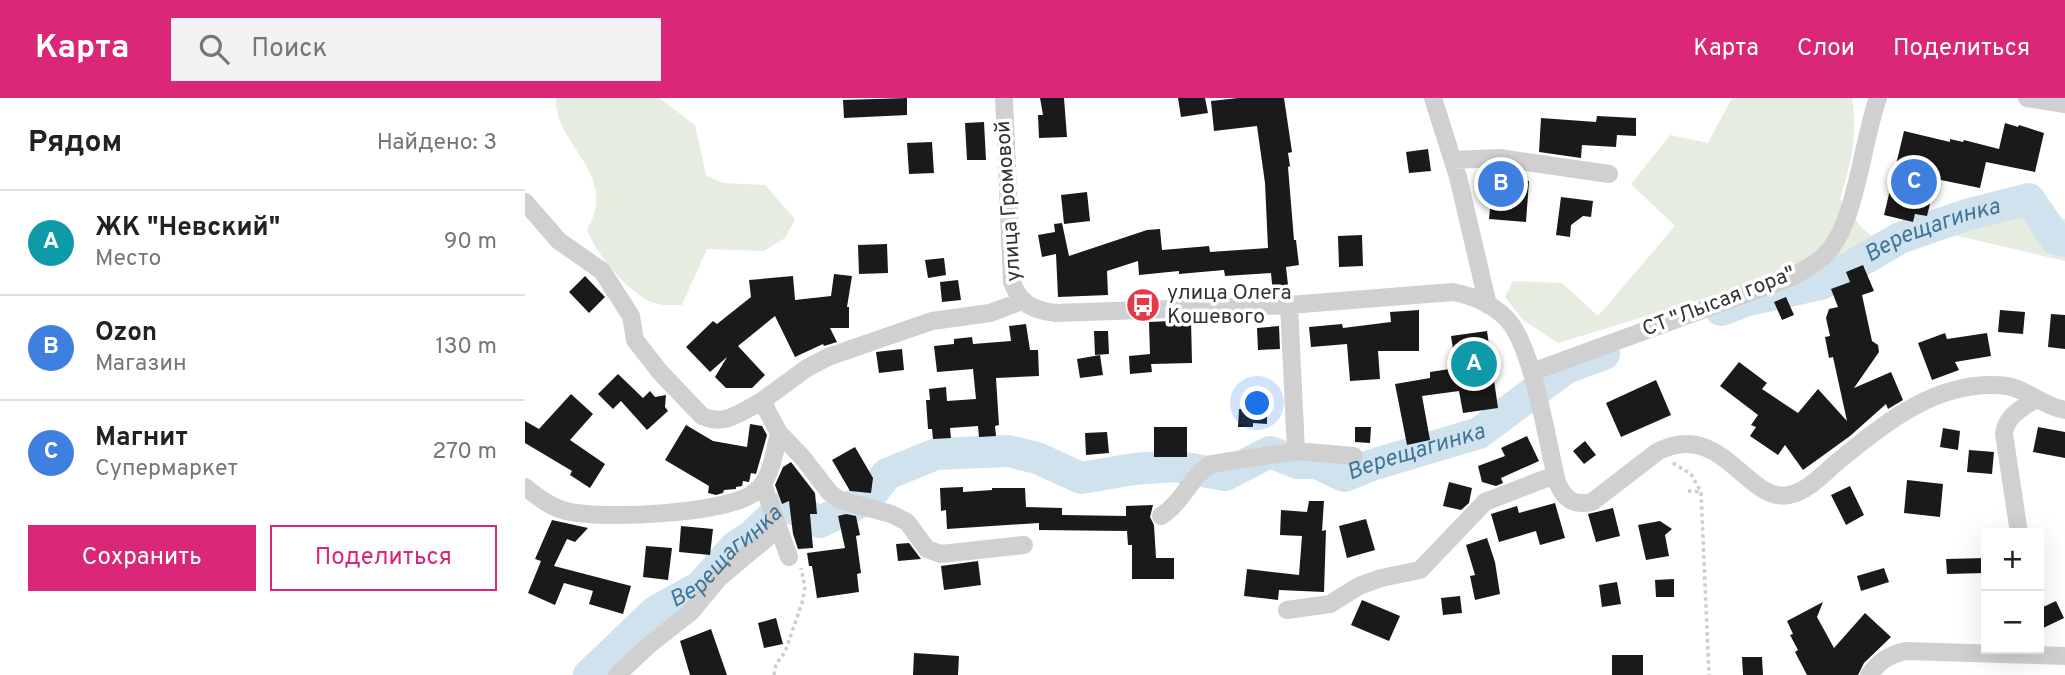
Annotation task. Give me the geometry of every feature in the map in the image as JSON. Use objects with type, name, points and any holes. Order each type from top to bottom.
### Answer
[{"type":"street","name":"улица Громовой","points":[[1005,98],[1012,282],[1022,301]]},
{"type":"street","points":[[1433,98],[1453,160],[1488,304]]},
{"type":"street","name":"СТ \"Лысая гора\"","points":[[1532,372],[1792,277],[1825,255],[1845,228],[1871,117],[1878,98]]},
{"type":"street","points":[[2027,98],[2065,104]]},
{"type":"street","points":[[1453,160],[1499,158],[1609,174]]},
{"type":"street","points":[[525,202],[559,241],[602,271],[631,316],[635,340],[660,372],[702,416],[710,420],[723,420],[762,401],[807,368],[828,357],[932,321],[991,313],[1022,301],[1031,308],[1055,313],[1289,305],[1454,292],[1472,295],[1488,304],[1507,319],[1518,337],[1532,372],[1556,478],[1563,495],[1581,505],[1592,502],[1657,452],[1682,444],[1708,448],[1724,457],[1759,486],[1779,496],[1789,495],[1811,484],[1885,423],[1924,401],[1964,387],[2016,388],[2034,400],[2065,410]]},
{"type":"street","points":[[1289,305],[1296,451]]},
{"type":"street","points":[[2018,528],[2004,434],[2007,421],[2034,400]]},
{"type":"street","points":[[762,401],[779,433],[830,493],[840,500],[891,514],[907,522],[927,549],[941,554],[1024,545]]},
{"type":"street","points":[[525,487],[546,503],[564,510],[600,516],[718,507],[744,499],[763,485],[769,473],[779,433]]},
{"type":"street","points":[[1161,516],[1180,502],[1205,468],[1212,464],[1296,451],[1354,456]]},
{"type":"street","points":[[1287,610],[1330,604],[1359,586],[1381,578],[1420,570],[1485,502],[1556,478]]},
{"type":"street","points":[[763,485],[789,557]]},
{"type":"street","points":[[617,675],[691,612],[719,578],[767,538],[777,524]]},
{"type":"street","points":[[1869,675],[1878,663],[1890,655],[1906,651],[2065,656]]},
{"type":"path","points":[[1657,452],[1691,474],[1701,492],[1709,675]]},
{"type":"path","points":[[1688,491],[1701,492]]},
{"type":"path","points":[[774,675],[776,664],[785,652],[805,587],[800,563],[789,557]]},
{"type":"shaded area","points":[[556,98],[659,98],[695,125],[706,175],[723,183],[765,185],[795,219],[785,238],[764,251],[707,249],[682,305],[660,305],[644,298],[624,282],[591,240],[587,230],[595,209],[596,191],[591,175],[558,115]]},
{"type":"shaded area","points":[[1732,98],[1852,98],[1852,149],[1840,199],[1862,228],[1879,242],[2015,193],[2024,218],[2065,219],[2065,261],[1945,233],[1852,260],[1784,274],[1558,343],[1523,320],[1505,297],[1513,281],[1562,283],[1598,316],[1675,226],[1631,184],[1670,135],[1708,143]]},
{"type":"building","points":[[907,98],[907,115],[844,118],[843,100]]},
{"type":"building","points":[[1040,98],[1064,98],[1067,137],[1039,138],[1038,115],[1043,115]]},
{"type":"building","points":[[1178,98],[1205,98],[1208,113],[1181,117]]},
{"type":"building","points":[[1284,98],[1292,152],[1288,153],[1288,167],[1294,240],[1299,265],[1286,267],[1289,294],[1273,294],[1271,273],[1225,276],[1224,270],[1139,275],[1138,261],[1107,271],[1108,295],[1058,297],[1056,254],[1042,257],[1038,235],[1055,232],[1054,224],[1062,223],[1069,256],[1147,230],[1160,229],[1162,250],[1209,246],[1210,252],[1268,248],[1265,183],[1257,126],[1214,131],[1211,101]]},
{"type":"building","points":[[1597,116],[1636,118],[1636,136],[1617,135],[1616,147],[1582,145],[1581,158],[1539,152],[1541,118],[1596,122]]},
{"type":"building","points":[[984,122],[986,160],[967,160],[965,123]]},
{"type":"building","points":[[2005,123],[2044,133],[2035,172],[1986,162],[1980,188],[1936,179],[1927,216],[1915,214],[1913,222],[1884,215],[1904,131],[1950,142],[1950,139],[1964,140],[1999,149]]},
{"type":"building","points":[[932,142],[934,173],[909,174],[907,143]]},
{"type":"building","points":[[1428,149],[1431,171],[1409,173],[1406,152]]},
{"type":"building","points":[[1493,178],[1529,181],[1526,222],[1489,219]]},
{"type":"building","points":[[1087,192],[1090,221],[1064,224],[1061,195]]},
{"type":"building","points":[[1561,197],[1593,201],[1591,217],[1583,216],[1571,225],[1570,237],[1556,235]]},
{"type":"building","points":[[1362,235],[1363,266],[1339,267],[1338,236]]},
{"type":"building","points":[[887,244],[888,273],[859,274],[858,245]]},
{"type":"building","points":[[944,258],[946,275],[928,278],[925,260]]},
{"type":"building","points":[[1863,265],[1874,291],[1862,295],[1872,341],[1878,345],[1879,352],[1854,388],[1891,372],[1903,400],[1888,409],[1886,404],[1850,436],[1803,470],[1785,445],[1778,455],[1750,436],[1756,427],[1751,425],[1758,415],[1720,386],[1739,362],[1767,383],[1762,389],[1798,413],[1818,389],[1847,421],[1833,357],[1829,358],[1825,337],[1830,336],[1826,318],[1829,309],[1838,307],[1831,289],[1850,282],[1846,272]]},
{"type":"building","points":[[834,274],[852,276],[847,307],[849,328],[830,328],[837,342],[824,346],[823,344],[795,357],[775,316],[738,346],[765,375],[752,388],[726,388],[715,377],[727,357],[710,372],[686,347],[713,321],[717,324],[751,297],[749,280],[793,276],[795,300],[831,296]]},
{"type":"building","points":[[585,276],[605,297],[589,313],[569,292]]},
{"type":"building","points":[[958,280],[961,300],[942,302],[940,282]]},
{"type":"building","points":[[1786,297],[1794,315],[1782,320],[1774,302]]},
{"type":"building","points":[[1419,310],[1419,351],[1378,351],[1380,379],[1350,381],[1347,344],[1311,347],[1309,327],[1342,324],[1343,328],[1391,322],[1390,312]]},
{"type":"building","points":[[2000,310],[2025,312],[2023,334],[1998,332]]},
{"type":"building","points":[[2051,314],[2065,315],[2065,349],[2048,347]]},
{"type":"building","points":[[1191,320],[1192,363],[1151,364],[1152,372],[1130,374],[1129,356],[1150,354],[1149,322]]},
{"type":"building","points":[[1026,324],[1030,350],[1038,350],[1039,376],[996,378],[999,425],[995,426],[996,436],[979,437],[978,426],[950,428],[951,438],[933,439],[932,429],[928,429],[926,400],[930,400],[929,389],[946,387],[947,401],[976,399],[973,369],[937,372],[934,346],[954,344],[954,339],[972,337],[973,344],[1011,341],[1009,326]]},
{"type":"building","points":[[1279,326],[1280,349],[1258,350],[1257,328]]},
{"type":"building","points":[[1094,331],[1108,331],[1109,354],[1095,355]]},
{"type":"building","points":[[1487,331],[1498,408],[1463,413],[1459,391],[1422,396],[1430,440],[1407,445],[1395,384],[1430,378],[1430,372],[1456,368],[1451,336]]},
{"type":"building","points":[[1945,333],[1947,339],[1987,333],[1991,356],[1955,362],[1959,370],[1932,380],[1918,343]]},
{"type":"building","points":[[902,349],[904,370],[879,373],[876,352]]},
{"type":"building","points":[[1100,355],[1103,375],[1080,378],[1077,359]]},
{"type":"building","points":[[618,374],[643,398],[650,391],[655,397],[666,395],[665,407],[668,411],[647,430],[621,401],[613,409],[598,394]]},
{"type":"building","points":[[1656,380],[1671,415],[1621,437],[1606,403]]},
{"type":"building","points":[[571,394],[593,414],[570,440],[605,464],[590,488],[570,475],[572,471],[525,443],[525,421],[539,429]]},
{"type":"building","points":[[1239,409],[1267,410],[1267,424],[1253,423],[1253,427],[1238,427]]},
{"type":"building","points":[[750,424],[762,426],[767,435],[756,474],[751,473],[749,482],[743,481],[742,486],[736,489],[724,490],[716,495],[708,493],[709,486],[665,460],[686,425],[713,441],[747,447]]},
{"type":"building","points":[[1154,427],[1187,427],[1187,457],[1154,457]]},
{"type":"building","points":[[1355,427],[1371,427],[1370,443],[1355,442]]},
{"type":"building","points":[[2038,427],[2065,432],[2065,458],[2033,452]]},
{"type":"building","points":[[1943,428],[1960,431],[1958,450],[1940,447]]},
{"type":"building","points":[[1107,432],[1109,453],[1086,455],[1085,433]]},
{"type":"building","points":[[1527,436],[1539,461],[1501,478],[1503,483],[1496,486],[1482,482],[1478,466],[1505,456],[1501,448]]},
{"type":"building","points":[[1585,441],[1596,455],[1584,464],[1573,451]]},
{"type":"building","points":[[855,447],[873,478],[871,493],[850,491],[832,460]]},
{"type":"building","points":[[1969,450],[1994,452],[1992,474],[1967,472]]},
{"type":"building","points":[[791,462],[815,493],[817,514],[810,514],[813,548],[798,549],[793,534],[789,501],[782,504],[775,485],[783,467]]},
{"type":"building","points":[[1907,480],[1943,484],[1940,517],[1904,513]]},
{"type":"building","points":[[1449,482],[1472,488],[1469,503],[1461,510],[1443,506]]},
{"type":"building","points":[[1850,486],[1864,515],[1846,525],[1831,495]]},
{"type":"building","points":[[963,487],[963,492],[992,488],[1025,488],[1026,507],[1062,508],[1062,515],[1126,516],[1126,506],[1153,505],[1150,517],[1154,525],[1156,558],[1174,558],[1174,579],[1132,579],[1132,545],[1128,545],[1127,531],[1039,530],[1039,523],[947,529],[946,510],[941,511],[940,488]]},
{"type":"building","points":[[1309,501],[1324,501],[1324,592],[1279,590],[1278,600],[1244,596],[1247,569],[1299,575],[1302,536],[1280,535],[1281,510],[1307,512]]},
{"type":"building","points":[[1555,503],[1565,538],[1540,545],[1536,531],[1499,542],[1491,514],[1517,506],[1519,513]]},
{"type":"building","points":[[1613,508],[1620,536],[1596,542],[1588,514]]},
{"type":"building","points":[[838,516],[856,516],[860,535],[856,536],[861,573],[857,574],[859,592],[817,598],[807,553],[845,548]]},
{"type":"building","points":[[1366,519],[1375,550],[1347,558],[1339,526]]},
{"type":"building","points":[[552,520],[588,528],[575,542],[567,539],[554,566],[631,586],[623,614],[589,604],[593,591],[564,583],[555,605],[528,593],[541,561],[535,559]]},
{"type":"building","points":[[1660,521],[1672,529],[1665,535],[1669,556],[1646,560],[1638,525]]},
{"type":"building","points":[[681,526],[713,529],[710,555],[679,552]]},
{"type":"building","points":[[1487,538],[1495,562],[1500,594],[1475,600],[1470,576],[1475,575],[1466,545]]},
{"type":"building","points":[[909,543],[921,559],[898,561],[896,544]]},
{"type":"building","points":[[646,546],[672,548],[668,580],[643,577]]},
{"type":"building","points":[[1981,558],[1981,573],[1947,574],[1946,559]]},
{"type":"building","points":[[978,561],[981,585],[944,590],[941,566]]},
{"type":"building","points":[[1884,568],[1889,582],[1861,591],[1857,576]]},
{"type":"building","points":[[1674,579],[1674,597],[1656,597],[1655,580]]},
{"type":"building","points":[[1617,582],[1621,604],[1602,607],[1599,585]]},
{"type":"building","points":[[1460,596],[1462,613],[1443,615],[1441,598]]},
{"type":"building","points":[[1362,600],[1400,616],[1389,641],[1351,625]]},
{"type":"building","points":[[2056,601],[2064,618],[2044,628],[2044,607]]},
{"type":"building","points":[[1823,602],[1817,617],[1834,648],[1865,613],[1891,637],[1864,663],[1858,675],[1807,675],[1795,652],[1798,650],[1790,635],[1793,634],[1787,621]]},
{"type":"building","points":[[776,618],[783,644],[764,648],[758,623]]},
{"type":"building","points":[[711,629],[727,675],[690,675],[680,641]]},
{"type":"building","points":[[914,653],[959,656],[958,675],[913,675]]},
{"type":"building","points":[[1612,655],[1643,655],[1643,675],[1612,675]]},
{"type":"building","points":[[1742,657],[1762,657],[1763,675],[1743,675]]},
{"type":"waterway","name":"Верещагинка","points":[[1721,310],[1745,301],[1821,284],[1900,238],[1966,215],[2029,199],[2056,239],[2065,241]]},
{"type":"waterway","name":"Верещагинка","points":[[589,675],[656,611],[700,587],[735,547],[752,536],[780,509],[789,506],[820,522],[868,498],[887,474],[936,454],[1008,451],[1037,458],[1081,478],[1134,469],[1174,466],[1225,475],[1270,452],[1298,463],[1317,463],[1344,476],[1479,433],[1566,368],[1604,354]]},
{"type":"place","name":"Магнит","points":[[1914,182]]},
{"type":"place","name":"Ozon","points":[[1501,184]]},
{"type":"place","name":"улица Олега Кошевого","points":[[1143,305]]},
{"type":"place","name":"ЖК \"Невский\"","points":[[1474,364]]}]
